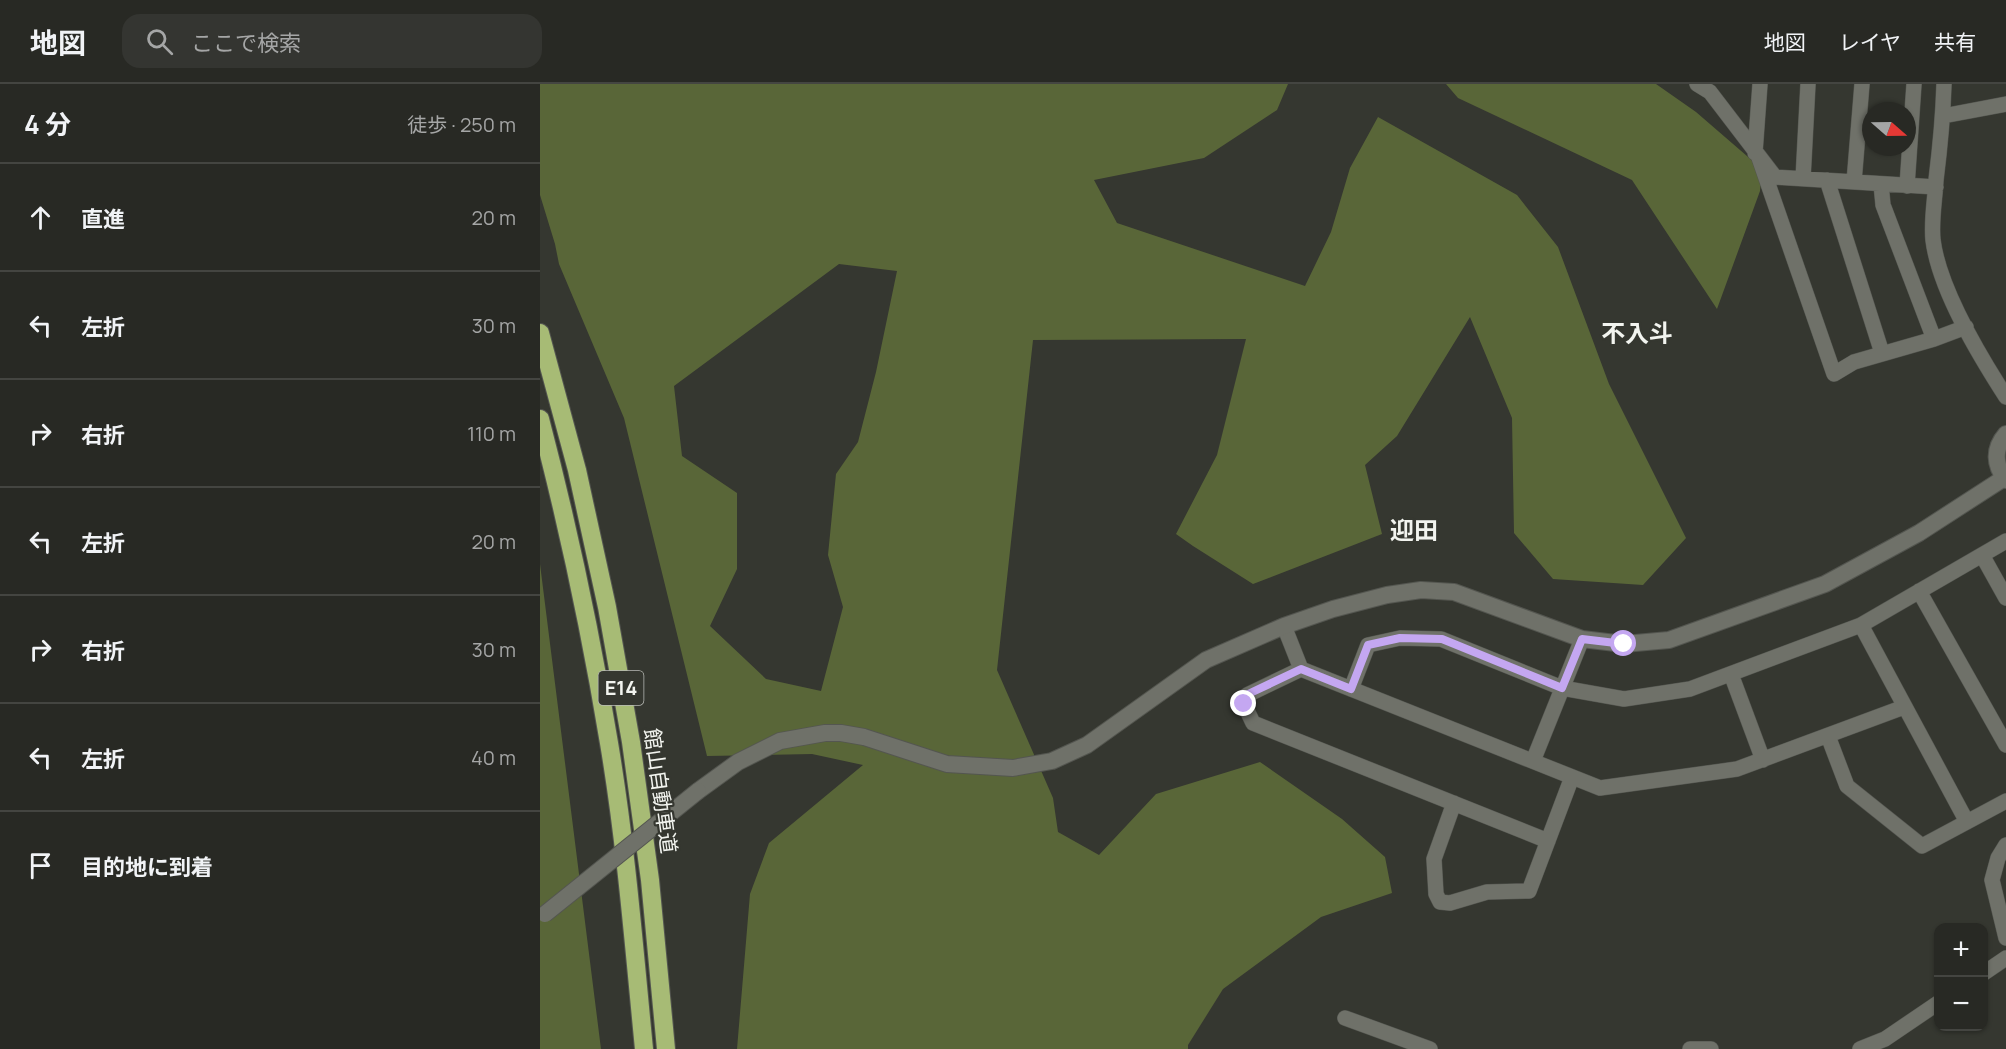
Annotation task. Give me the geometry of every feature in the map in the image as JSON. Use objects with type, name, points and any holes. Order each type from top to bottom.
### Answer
[{"type":"highway","name":"館山自動車道","points":[[540,333],[577,470],[607,608],[629,730],[650,880],[666,1049]]},
{"type":"highway","name":"館山自動車道","points":[[540,419],[586,611],[610,745],[628,885],[644,1049]]},
{"type":"street","points":[[1760,84],[1757,156],[1834,374],[1854,362],[1934,339],[1966,327]]},
{"type":"street","points":[[1803,179],[1808,84]]},
{"type":"street","points":[[1854,182],[1862,84]]},
{"type":"street","points":[[1907,186],[1914,84]]},
{"type":"street","points":[[1944,84],[1932,229],[1935,254],[1944,282],[1966,327],[2006,397]]},
{"type":"street","points":[[1706,87],[1775,177],[1936,187]]},
{"type":"street","points":[[1943,116],[2006,104]]},
{"type":"street","points":[[1827,180],[1882,353]]},
{"type":"street","points":[[1881,184],[1883,205],[1934,339]]},
{"type":"street","points":[[543,917],[698,791],[738,762],[780,741],[804,735],[841,733],[864,737],[947,764],[1013,768],[1052,761],[1087,745],[1206,660],[1284,626],[1333,609],[1388,595],[1420,590],[1454,592],[1582,639],[1624,644],[1669,640],[1825,584],[1919,533],[2005,479],[1997,468],[1996,456],[1999,445],[2006,434]]},
{"type":"street","points":[[1351,689],[1368,645],[1400,638],[1442,639],[1562,688],[1624,699],[1690,689],[1861,625],[2006,542]]},
{"type":"street","points":[[1982,555],[2006,598]]},
{"type":"street","points":[[1918,591],[2006,745]]},
{"type":"street","points":[[1861,625],[1967,822]]},
{"type":"street","points":[[1284,626],[1301,669],[1600,788],[1737,769],[1905,707]]},
{"type":"street","points":[[1533,761],[1582,639]]},
{"type":"street","points":[[1301,669],[1246,695],[1244,704],[1253,723],[1548,840]]},
{"type":"street","points":[[1731,674],[1763,760]]},
{"type":"street","points":[[1828,735],[1847,786],[1922,846],[2006,801]]},
{"type":"street","points":[[1454,803],[1434,859],[1436,894],[1440,902],[1450,903],[1487,892],[1529,891],[1572,777]]},
{"type":"street","points":[[2006,845],[1998,858],[1992,880],[2006,938]]},
{"type":"street","points":[[1988,970],[2006,958]]},
{"type":"street","points":[[1860,1049],[1885,1039],[1934,1006]]},
{"type":"street","points":[[1345,1018],[1430,1049]]},
{"type":"street","points":[[1690,1049],[1711,1049]]},
{"type":"green space","points":[[540,84],[1288,84],[1277,110],[1204,158],[1094,180],[1117,223],[1305,286],[1331,232],[1350,168],[1378,117],[1517,195],[1558,247],[1609,384],[1686,538],[1643,585],[1553,579],[1514,533],[1512,418],[1470,317],[1397,436],[1365,465],[1382,534],[1253,584],[1176,534],[1217,455],[1246,339],[1033,340],[997,670],[1053,798],[1058,832],[1099,855],[1156,794],[1260,762],[1342,819],[1385,857],[1392,893],[1321,917],[1223,989],[1188,1045],[1188,1049],[737,1049],[750,894],[769,843],[863,765],[812,754],[707,756],[624,418],[559,264],[540,195]],"holes":[[[839,264],[897,271],[876,372],[858,442],[836,474],[828,555],[843,607],[821,691],[766,679],[710,626],[737,569],[737,493],[682,456],[674,386]]]},
{"type":"green space","points":[[1446,84],[1656,84],[1696,112],[1762,169],[1760,191],[1717,309],[1632,180],[1458,98]]},
{"type":"green space","points":[[540,564],[601,1049],[540,1049]]},
{"type":"district","name":"不入斗","points":[[1637,334]]},
{"type":"district","name":"迎田","points":[[1414,531]]},
{"type":"route","points":[[1244,704],[1246,695],[1301,669],[1351,689],[1368,645],[1400,638],[1442,639],[1562,688],[1582,639],[1624,644]]}]
